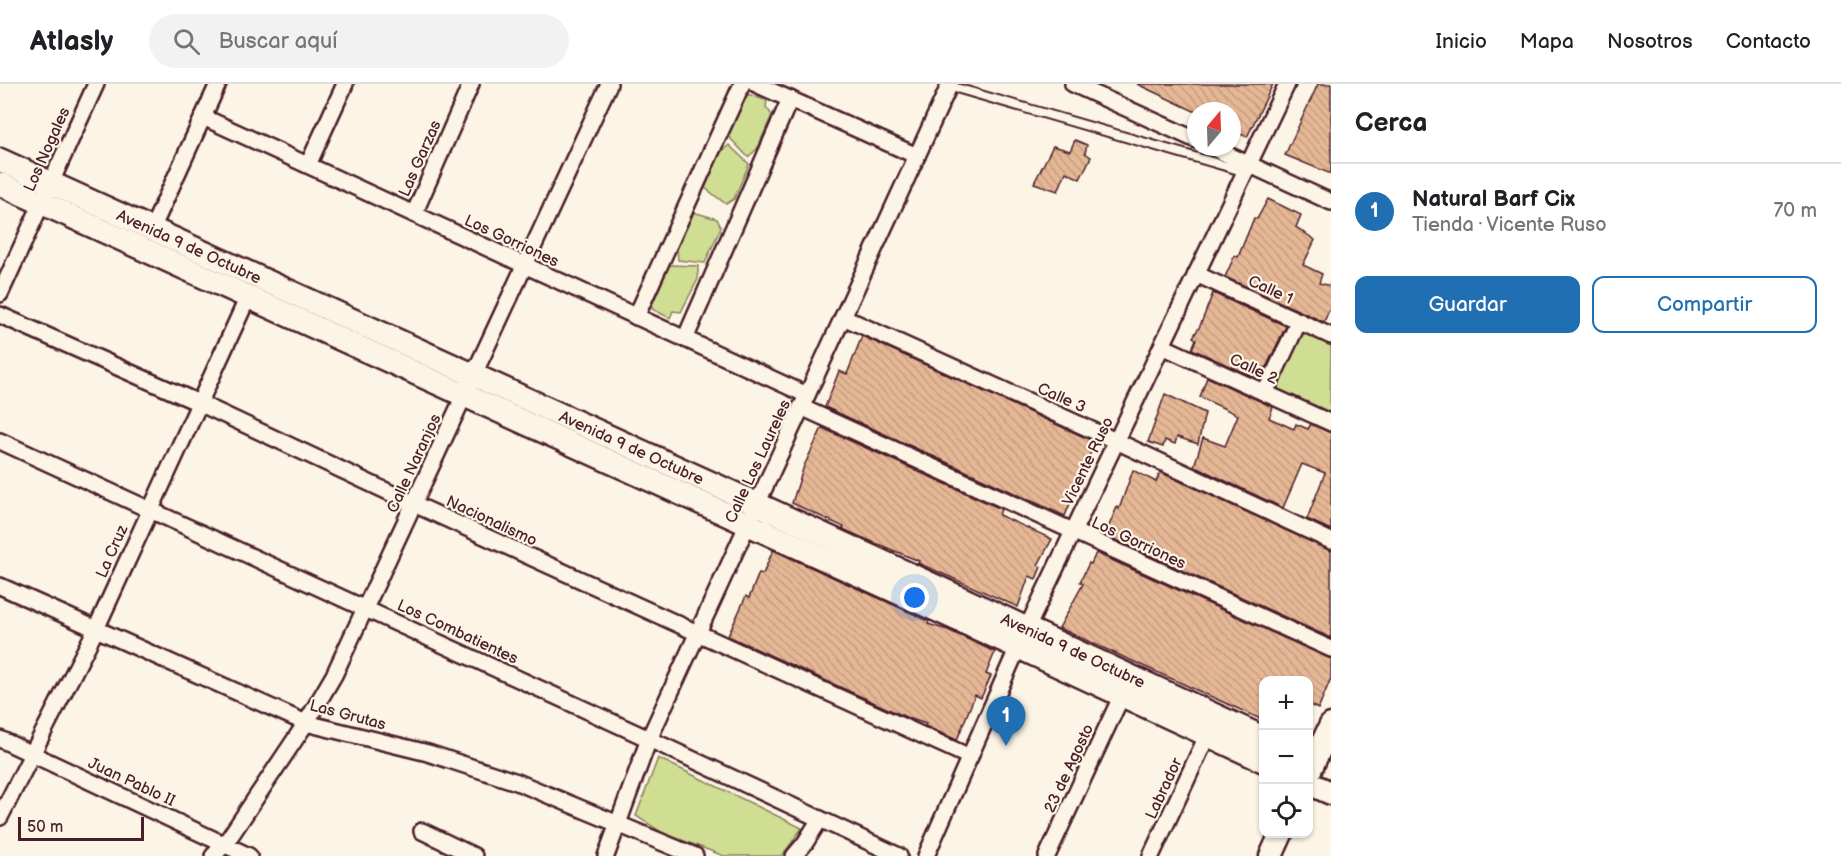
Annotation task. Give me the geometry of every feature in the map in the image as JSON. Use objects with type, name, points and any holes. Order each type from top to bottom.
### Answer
[{"type":"street","name":"Los Nogales","points":[[0,294],[96,84]]},
{"type":"street","points":[[152,229],[218,84]]},
{"type":"street","points":[[308,165],[345,84]]},
{"type":"street","name":"Las Garzas","points":[[414,214],[471,84]]},
{"type":"street","name":"Calle Naranjos","points":[[213,856],[225,844],[306,723],[334,675],[609,84]]},
{"type":"street","points":[[636,317],[742,84]]},
{"type":"street","points":[[756,84],[917,156]]},
{"type":"street","name":"Calle Los Laureles","points":[[606,856],[649,739],[950,84]]},
{"type":"street","points":[[1073,84],[1187,136]]},
{"type":"street","name":"Vicente Ruso","points":[[926,856],[1023,638],[1287,84]]},
{"type":"street","points":[[685,339],[790,99]]},
{"type":"street","name":"Los Gorriones","points":[[203,117],[685,339],[804,401],[1073,532],[1331,649]]},
{"type":"street","points":[[1231,156],[1331,199]]},
{"type":"street","name":"Avenida 9 de Octubre","points":[[0,160],[46,193],[248,297],[469,386]]},
{"type":"street","name":"Avenida 9 de Octubre","points":[[0,184],[46,193],[152,229],[469,386],[1023,638],[1259,736]]},
{"type":"street","name":"Calle 1","points":[[1196,274],[1331,336]]},
{"type":"street","name":"La Cruz","points":[[0,817],[96,629],[248,297]]},
{"type":"street","name":"Nacionalismo","points":[[0,315],[199,403],[414,504],[970,757]]},
{"type":"street","name":"Calle 3","points":[[843,317],[1331,541]]},
{"type":"street","points":[[1265,393],[1299,321]]},
{"type":"street","name":"Calle 2","points":[[1162,346],[1331,423]]},
{"type":"street","name":"Los Combatientes","points":[[0,441],[899,856]]},
{"type":"street","name":"Las Grutas","points":[[0,586],[306,723],[428,753],[517,782],[695,856]]},
{"type":"street","name":"Avenida 9 de Octubre","points":[[1023,638],[1122,695],[1259,759]]},
{"type":"street","name":"23 de Agosto","points":[[1047,856],[1122,695]]},
{"type":"street","points":[[1331,725],[1314,769],[1331,793]]},
{"type":"street","name":"Labrador","points":[[1151,856],[1208,734]]},
{"type":"street","name":"Juan Pablo II","points":[[0,739],[249,856]]},
{"type":"street","points":[[794,856],[806,843],[820,819]]},
{"type":"street","points":[[422,831],[474,856]]},
{"type":"street","points":[[1270,856],[1279,838]]},
{"type":"lane","points":[[942,84],[1331,199]]},
{"type":"green space","points":[[746,95],[767,101],[766,107],[772,115],[757,149],[748,157],[728,136]]},
{"type":"green space","points":[[729,145],[749,164],[734,199],[726,204],[705,188],[719,154]]},
{"type":"green space","points":[[693,212],[717,219],[721,227],[705,263],[678,260],[677,248]]},
{"type":"green space","points":[[669,265],[698,266],[698,279],[681,312],[673,311],[670,318],[652,309]]},
{"type":"green space","points":[[1302,330],[1331,344],[1330,412],[1274,387]]},
{"type":"green space","points":[[658,758],[802,828],[782,856],[724,856],[663,833],[636,816]]},
{"type":"building","points":[[1137,84],[1273,84],[1247,137],[1241,134],[1241,102],[1187,102],[1187,108]]},
{"type":"building","points":[[1318,84],[1331,84],[1331,174],[1285,155]]},
{"type":"building","points":[[1075,140],[1087,145],[1085,153],[1091,157],[1080,179],[1066,172],[1058,191],[1034,183],[1053,146],[1070,151]]},
{"type":"building","points":[[1268,199],[1301,215],[1296,227],[1315,240],[1303,265],[1322,274],[1319,283],[1331,286],[1331,305],[1324,322],[1225,277],[1235,255],[1238,257],[1254,218],[1257,219]]},
{"type":"building","points":[[1213,293],[1286,326],[1260,380],[1192,349],[1196,339],[1193,337],[1200,326]]},
{"type":"building","points":[[862,336],[1095,442],[1065,516],[825,407],[839,371],[847,374]]},
{"type":"building","points":[[1207,377],[1273,407],[1269,418],[1294,429],[1296,424],[1308,429],[1311,424],[1331,433],[1331,530],[1307,519],[1325,473],[1302,464],[1283,508],[1194,466],[1203,438],[1225,446],[1238,415],[1200,397]]},
{"type":"building","points":[[1165,394],[1205,413],[1198,444],[1177,437],[1175,444],[1165,440],[1163,447],[1148,442]]},
{"type":"building","points":[[822,428],[1001,509],[999,515],[1052,539],[1038,565],[1041,567],[1036,579],[1029,576],[1018,607],[918,563],[919,561],[856,535],[792,503],[804,466]]},
{"type":"building","points":[[1133,470],[1156,482],[1160,472],[1331,551],[1331,638],[1105,535],[1117,507],[1119,509]]},
{"type":"building","points":[[773,550],[929,621],[928,624],[948,630],[995,652],[986,674],[991,676],[981,698],[975,695],[957,740],[728,636],[746,596],[749,598],[759,573],[763,574]]},
{"type":"building","points":[[1096,553],[1331,659],[1331,678],[1318,709],[1313,706],[1313,676],[1259,676],[1259,718],[1059,628],[1083,584],[1080,582],[1089,563],[1091,564]]},
{"type":"place","name":"Natural Barf Cix","points":[[1006,746]]}]
